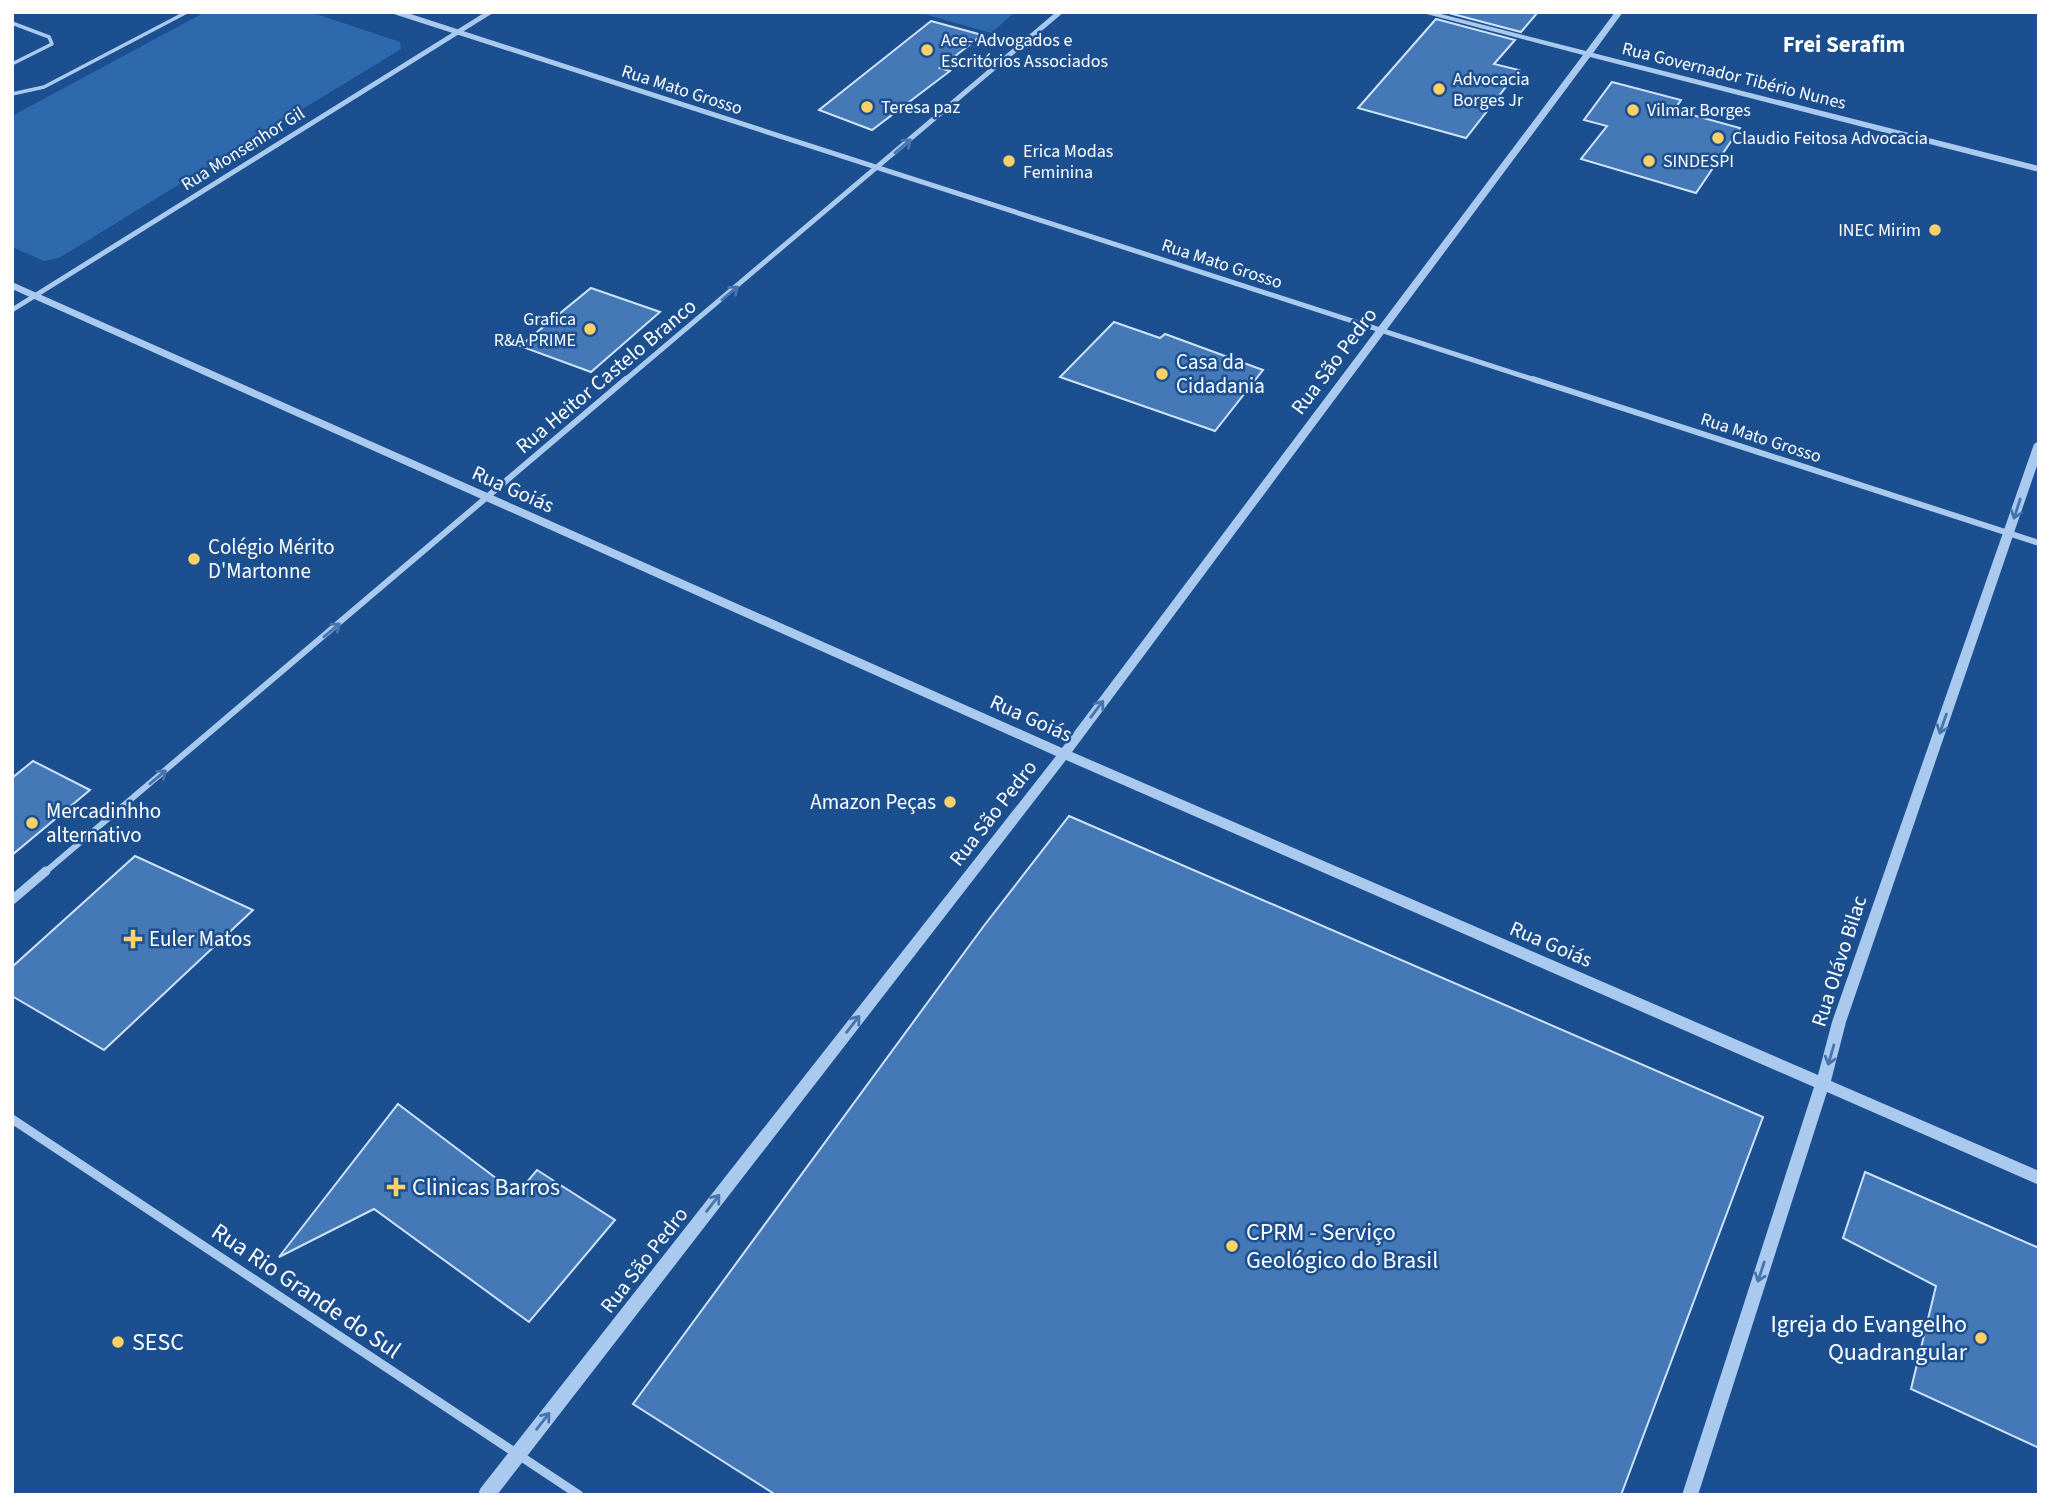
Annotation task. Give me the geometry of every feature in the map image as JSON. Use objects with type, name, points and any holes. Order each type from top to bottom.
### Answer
[{"type":"street","name":"Rua Mato Grosso","points":[[396,12],[2039,543]]},
{"type":"street","name":"Rua Monsenhor Gil","points":[[12,310],[490,12]]},
{"type":"street","name":"Rua Heitor Castelo Branco","points":[[12,900],[1060,12]]},
{"type":"street","name":"Rua Governador Tibério Nunes","points":[[1423,12],[2039,169]]},
{"type":"street","name":"Rua São Pedro","points":[[486,1495],[1063,754],[1619,12]]},
{"type":"street","name":"Rua Goiás","points":[[12,285],[1063,754],[2039,1178]]},
{"type":"street","name":"Rua Olávo Bilac","points":[[1690,1495],[1822,1084],[1839,1021],[2039,444]]},
{"type":"street","name":"Rua Rio Grande do Sul","points":[[12,1119],[579,1495]]},
{"type":"lane","points":[[12,94],[44,87],[187,12]]},
{"type":"lane","points":[[12,23],[49,37],[52,44],[12,64]]},
{"type":"shaded area","points":[[205,12],[310,12],[400,42],[401,49],[59,258],[44,261],[12,247],[12,116]]},
{"type":"shaded area","points":[[917,12],[1015,12],[991,33]]},
{"type":"building","points":[[1445,12],[1538,12],[1521,32]]},
{"type":"building","name":"Advocacia Borges Jr","points":[[1436,19],[1515,40],[1494,64],[1519,70],[1466,138],[1358,108]]},
{"type":"building","points":[[931,21],[982,35],[940,68],[950,71],[872,130],[819,110]]},
{"type":"building","points":[[1612,82],[1681,100],[1674,110],[1740,128],[1696,193],[1581,159],[1607,126],[1584,120]]},
{"type":"building","name":"Grafica R&A PRIME","points":[[591,288],[660,312],[591,372],[520,346]]},
{"type":"building","name":"Casa da Cidadania","points":[[1114,322],[1160,338],[1165,334],[1263,370],[1215,431],[1060,377]]},
{"type":"building","name":"Mercadinhho alternativo","points":[[33,761],[90,790],[12,855],[12,778]]},
{"type":"building","name":"CPRM - Serviço Geológico do Brasil","points":[[1069,816],[1763,1117],[1621,1495],[776,1495],[633,1404],[983,927]]},
{"type":"building","name":"Euler Matos","points":[[135,856],[253,910],[104,1050],[12,996],[12,967]]},
{"type":"building","points":[[398,1104],[517,1194],[537,1170],[615,1220],[529,1322],[374,1209],[279,1257]]},
{"type":"building","name":"Igreja do Evangelho Quadrangular","points":[[1865,1172],[2039,1248],[2039,1448],[1911,1389],[1936,1286],[1843,1238]]},
{"type":"place","name":"Ace- Advogados e Escritórios Associados","points":[[927,50]]},
{"type":"place","name":"Advocacia Borges Jr","points":[[1439,89]]},
{"type":"place","name":"Teresa paz","points":[[867,107]]},
{"type":"place","name":"Vilmar Borges","points":[[1633,110]]},
{"type":"place","name":"Claudio Feitosa Advocacia","points":[[1718,138]]},
{"type":"place","name":"Erica Modas Feminina","points":[[1009,161]]},
{"type":"place","name":"SINDESPI","points":[[1649,161]]},
{"type":"place","name":"INEC Mirim","points":[[1935,230]]},
{"type":"place","name":"Grafica R&A PRIME","points":[[590,329]]},
{"type":"place","name":"Casa da Cidadania","points":[[1162,374]]},
{"type":"place","name":"Colégio Mérito D'Martonne","points":[[194,559]]},
{"type":"place","name":"Amazon Peças","points":[[950,802]]},
{"type":"place","name":"Mercadinhho alternativo","points":[[32,823]]},
{"type":"place","name":"Euler Matos","points":[[133,939]]},
{"type":"place","name":"Clinicas Barros","points":[[396,1187]]},
{"type":"place","name":"CPRM - Serviço Geológico do Brasil","points":[[1232,1246]]},
{"type":"place","name":"Igreja do Evangelho Quadrangular","points":[[1981,1338]]},
{"type":"place","name":"SESC","points":[[118,1342]]},
{"type":"district","name":"Frei Serafim","points":[[1844,44]]}]
